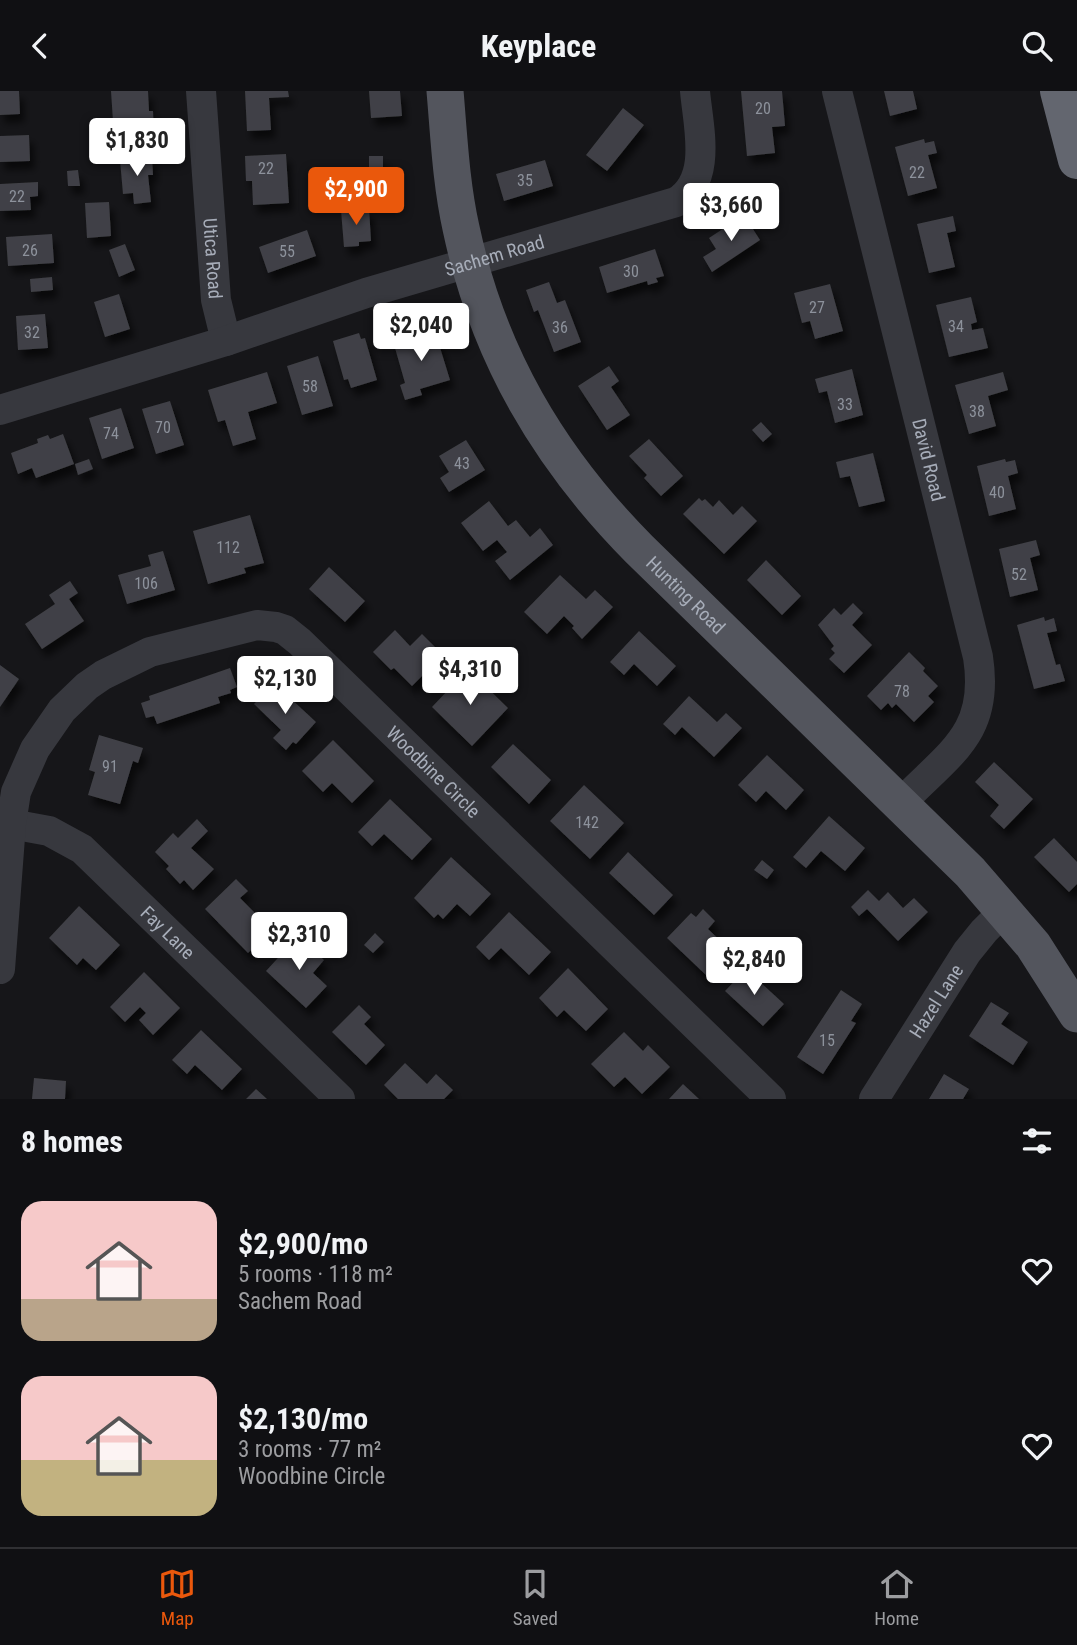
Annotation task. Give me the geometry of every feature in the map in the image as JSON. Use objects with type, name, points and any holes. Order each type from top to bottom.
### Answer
[{"type":"highway","points":[[1059,91],[1077,160]]},
{"type":"main road","name":"Hunting Road","points":[[445,91],[456,201],[469,264],[488,321],[521,395],[572,475],[621,532],[901,803],[1005,910],[1047,965],[1077,1014]]},
{"type":"street","name":"Utica Road","points":[[201,91],[216,300],[226,341]]},
{"type":"street","name":"Sachem Road","points":[[0,411],[226,341],[366,293],[668,205],[684,197],[695,182],[700,165],[695,91]]},
{"type":"street","name":"David Road","points":[[836,91],[978,657],[981,683],[978,709],[969,732],[901,803]]},
{"type":"street","name":"Woodbine Circle","points":[[0,969],[16,792],[35,749],[57,716],[87,686],[118,666],[150,652],[248,626],[276,627],[285,630],[300,642],[771,1099]]},
{"type":"street","name":"Fay Lane","points":[[11,824],[49,831],[82,849],[340,1099]]},
{"type":"street","name":"Hazel Lane","points":[[874,1099],[967,952],[1005,910]]},
{"type":"building","points":[[0,91],[19,91],[20,114],[0,115]]},
{"type":"building","points":[[111,91],[148,91],[149,111],[153,111],[154,134],[114,136]]},
{"type":"building","points":[[245,91],[288,91],[289,97],[269,98],[271,130],[247,131]]},
{"type":"building","points":[[369,91],[400,91],[402,116],[371,118]]},
{"type":"building","points":[[741,91],[782,91],[785,126],[772,127],[775,153],[747,156]]},
{"type":"building","points":[[884,91],[913,91],[917,109],[890,116]]},
{"type":"building","points":[[623,108],[644,125],[607,171],[586,155]]},
{"type":"building","points":[[29,135],[30,161],[0,162],[0,136]]},
{"type":"building","points":[[924,139],[925,143],[934,141],[937,153],[928,155],[937,188],[908,196],[895,147]]},
{"type":"building","points":[[286,154],[289,203],[253,205],[252,181],[246,181],[245,156]]},
{"type":"building","points":[[152,156],[153,175],[148,175],[151,202],[134,204],[133,193],[123,194],[120,160]]},
{"type":"building","points":[[369,156],[383,156],[383,168],[369,168]]},
{"type":"building","points":[[545,160],[553,186],[504,201],[496,174]]},
{"type":"building","points":[[78,170],[80,186],[68,186],[67,171]]},
{"type":"building","points":[[38,182],[38,196],[30,197],[31,210],[0,211],[0,184]]},
{"type":"building","points":[[109,202],[111,236],[87,238],[85,203]]},
{"type":"building","points":[[369,208],[371,241],[359,242],[359,246],[344,247],[341,210]]},
{"type":"building","points":[[744,215],[760,240],[712,272],[703,257],[716,249],[709,238]]},
{"type":"building","points":[[953,216],[956,231],[947,233],[955,267],[929,273],[917,224]]},
{"type":"building","points":[[307,230],[316,256],[268,273],[259,247]]},
{"type":"building","points":[[52,234],[54,263],[8,266],[6,237]]},
{"type":"building","points":[[125,244],[135,270],[119,277],[109,250]]},
{"type":"building","points":[[655,249],[664,276],[656,278],[658,282],[648,285],[647,281],[607,293],[599,267]]},
{"type":"building","points":[[52,277],[53,290],[31,292],[30,279]]},
{"type":"building","points":[[549,282],[557,303],[565,300],[581,342],[554,352],[538,310],[534,312],[526,290]]},
{"type":"building","points":[[830,284],[843,331],[815,339],[810,321],[802,323],[794,293]]},
{"type":"building","points":[[119,294],[130,329],[105,337],[94,302]]},
{"type":"building","points":[[971,297],[977,322],[971,324],[972,330],[983,328],[988,348],[949,357],[936,305]]},
{"type":"building","points":[[45,314],[48,348],[18,350],[16,316]]},
{"type":"building","points":[[434,328],[450,380],[420,389],[422,395],[405,400],[400,385],[405,383],[393,341]]},
{"type":"building","points":[[359,333],[361,339],[365,338],[377,380],[351,388],[348,379],[344,380],[333,341]]},
{"type":"building","points":[[318,356],[333,406],[302,415],[287,366]]},
{"type":"building","points":[[609,366],[619,381],[611,387],[630,415],[607,430],[578,386]]},
{"type":"building","points":[[852,369],[863,415],[835,423],[827,391],[819,393],[815,379]]},
{"type":"building","points":[[267,372],[277,403],[248,412],[256,439],[233,446],[225,420],[218,422],[208,390]]},
{"type":"building","points":[[1003,372],[1008,390],[988,396],[996,426],[969,434],[955,385]]},
{"type":"building","points":[[170,401],[184,445],[156,454],[142,409]]},
{"type":"building","points":[[121,408],[134,448],[102,459],[89,418]]},
{"type":"building","points":[[761,422],[772,434],[763,442],[752,430]]},
{"type":"building","points":[[63,434],[74,464],[36,478],[32,468],[18,474],[11,453],[38,443],[37,439],[48,435],[50,439]]},
{"type":"building","points":[[649,439],[683,476],[661,496],[644,478],[647,475],[629,456]]},
{"type":"building","points":[[466,440],[485,470],[449,492],[440,478],[449,472],[439,456]]},
{"type":"building","points":[[873,453],[885,501],[859,507],[850,476],[840,478],[836,462]]},
{"type":"building","points":[[89,459],[93,469],[78,475],[75,464]]},
{"type":"building","points":[[1005,459],[1006,462],[1015,460],[1018,473],[1008,476],[1016,509],[989,516],[977,466]]},
{"type":"building","points":[[699,498],[702,501],[705,499],[713,507],[719,500],[733,515],[742,506],[757,521],[724,554],[683,514]]},
{"type":"building","points":[[489,501],[508,526],[516,520],[530,537],[540,528],[553,545],[510,580],[495,561],[507,552],[497,540],[483,551],[461,523]]},
{"type":"building","points":[[250,515],[264,563],[244,568],[246,573],[208,584],[193,531]]},
{"type":"building","points":[[1036,540],[1040,555],[1030,558],[1038,590],[1010,597],[999,549]]},
{"type":"building","points":[[163,551],[175,590],[127,604],[118,575],[151,566],[148,555]]},
{"type":"building","points":[[766,560],[801,596],[782,615],[747,580]]},
{"type":"building","points":[[329,567],[365,601],[345,622],[309,589]]},
{"type":"building","points":[[560,575],[586,599],[595,590],[613,607],[582,639],[564,616],[547,634],[524,612]]},
{"type":"building","points":[[70,581],[78,593],[69,599],[84,621],[42,649],[25,624],[55,604],[49,595]]},
{"type":"building","points":[[853,603],[863,613],[852,625],[872,645],[844,673],[829,659],[835,653],[831,649],[834,646],[818,625],[834,608],[841,615]]},
{"type":"building","points":[[1044,617],[1045,621],[1054,618],[1057,631],[1047,633],[1056,665],[1060,664],[1065,681],[1034,689],[1017,625]]},
{"type":"building","points":[[395,630],[410,646],[422,634],[446,658],[433,671],[430,668],[412,686],[373,652]]},
{"type":"building","points":[[639,631],[676,666],[657,686],[634,664],[624,675],[610,662]]},
{"type":"building","points":[[909,652],[938,686],[928,696],[934,702],[914,722],[896,704],[892,708],[888,703],[881,710],[867,696]]},
{"type":"building","points":[[0,665],[19,679],[0,707]]},
{"type":"building","points":[[230,668],[237,687],[230,690],[231,693],[218,697],[220,703],[157,724],[154,716],[146,718],[141,703],[150,700],[149,696]]},
{"type":"building","points":[[468,669],[508,708],[472,746],[432,707]]},
{"type":"building","points":[[274,683],[316,722],[296,744],[293,742],[286,750],[273,738],[281,730],[254,704]]},
{"type":"building","points":[[689,696],[717,722],[726,713],[742,728],[714,757],[682,727],[675,735],[663,724]]},
{"type":"building","points":[[99,735],[143,748],[138,763],[133,761],[120,804],[88,795],[95,772],[89,770]]},
{"type":"building","points":[[333,740],[374,781],[352,803],[332,783],[323,792],[302,771]]},
{"type":"building","points":[[513,744],[551,780],[529,804],[491,767]]},
{"type":"building","points":[[767,755],[804,790],[786,810],[766,791],[756,802],[738,785]]},
{"type":"building","points":[[994,762],[1033,799],[1004,829],[990,816],[999,805],[975,782]]},
{"type":"building","points":[[584,785],[624,823],[590,859],[550,821]]},
{"type":"building","points":[[390,799],[432,839],[412,860],[384,834],[372,846],[358,832]]},
{"type":"building","points":[[829,816],[865,848],[845,871],[821,851],[806,868],[793,857]]},
{"type":"building","points":[[197,819],[208,831],[191,848],[214,869],[193,890],[184,880],[180,884],[166,869],[169,866],[155,852],[173,833],[178,838]]},
{"type":"building","points":[[1054,838],[1077,862],[1077,884],[1069,892],[1034,857]]},
{"type":"building","points":[[628,852],[673,895],[654,915],[609,873]]},
{"type":"building","points":[[451,857],[491,894],[470,916],[457,904],[443,919],[438,914],[434,918],[414,898]]},
{"type":"building","points":[[762,860],[774,870],[767,879],[754,870]]},
{"type":"building","points":[[236,879],[248,891],[240,898],[272,930],[248,953],[205,909]]},
{"type":"building","points":[[868,890],[879,901],[888,892],[903,908],[914,898],[928,912],[898,941],[867,909],[859,916],[851,907]]},
{"type":"building","points":[[79,906],[120,945],[96,970],[83,958],[77,965],[49,938]]},
{"type":"building","points":[[703,909],[715,921],[708,929],[731,951],[707,976],[667,938],[691,913],[696,917]]},
{"type":"building","points":[[509,912],[551,952],[529,975],[501,948],[489,960],[476,947]]},
{"type":"building","points":[[375,933],[384,942],[373,953],[364,945]]},
{"type":"building","points":[[298,936],[324,960],[313,973],[327,986],[306,1008],[266,971]]},
{"type":"building","points":[[568,968],[608,1009],[586,1031],[564,1010],[557,1017],[539,998]]},
{"type":"building","points":[[746,969],[784,1004],[763,1026],[725,991]]},
{"type":"building","points":[[144,972],[180,1008],[153,1035],[139,1020],[146,1013],[140,1007],[125,1022],[110,1007]]},
{"type":"building","points":[[841,990],[862,1004],[851,1021],[856,1023],[823,1074],[797,1057]]},
{"type":"building","points":[[991,1002],[1009,1013],[1001,1024],[1028,1042],[1013,1065],[969,1036]]},
{"type":"building","points":[[359,1005],[371,1017],[364,1024],[385,1045],[366,1065],[332,1032]]},
{"type":"building","points":[[201,1030],[242,1069],[222,1090],[195,1065],[187,1074],[172,1060]]},
{"type":"building","points":[[624,1032],[643,1051],[648,1045],[670,1067],[642,1094],[625,1077],[614,1087],[591,1064]]},
{"type":"building","points":[[405,1063],[427,1084],[436,1074],[453,1090],[444,1099],[398,1099],[384,1085]]},
{"type":"building","points":[[944,1074],[969,1089],[963,1099],[929,1099]]},
{"type":"building","points":[[34,1078],[66,1081],[65,1099],[32,1099]]},
{"type":"building","points":[[683,1084],[699,1099],[669,1099]]},
{"type":"building","points":[[256,1089],[267,1099],[246,1099]]}]
